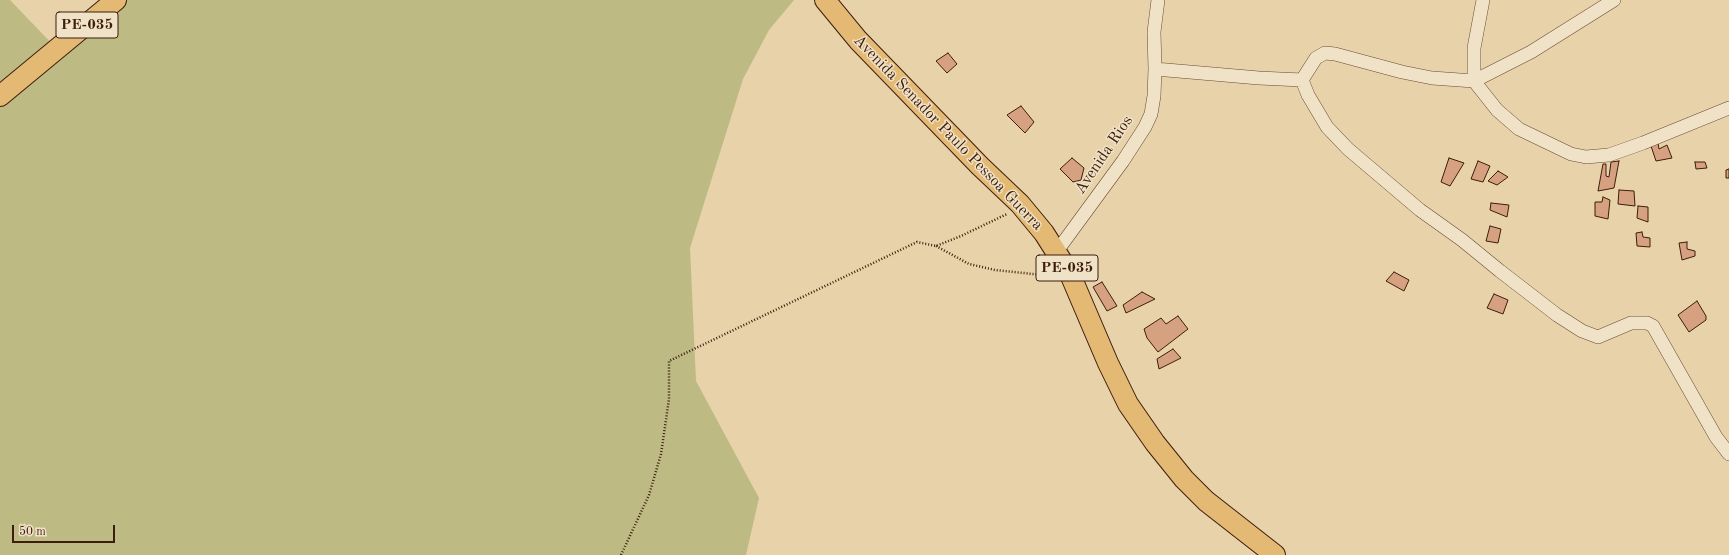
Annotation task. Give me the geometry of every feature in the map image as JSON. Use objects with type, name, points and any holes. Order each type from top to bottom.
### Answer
[{"type":"main road","name":"PE-035","points":[[0,96],[116,0]]},
{"type":"main road","name":"Avenida Senador Paulo Pessoa Guerra","points":[[825,0],[858,40],[890,74],[980,166],[1020,204],[1057,251],[1070,274],[1108,363],[1128,404],[1155,444],[1184,479],[1206,501],[1275,555]]},
{"type":"street","name":"Avenida Rios","points":[[1057,251],[1110,180],[1145,127],[1151,114],[1155,69],[1154,32],[1158,0]]},
{"type":"street","points":[[1482,0],[1474,48],[1474,81],[1497,110],[1519,129],[1571,154],[1586,157],[1609,155],[1643,144],[1729,108]]},
{"type":"street","points":[[1302,80],[1316,58],[1325,53],[1335,54],[1402,72],[1432,78],[1474,81],[1530,52],[1614,0]]},
{"type":"street","points":[[1155,69],[1259,78],[1302,80]]},
{"type":"street","points":[[1302,80],[1314,106],[1327,127],[1348,149],[1420,210],[1462,240],[1500,272],[1557,315],[1582,332],[1598,337],[1631,323],[1647,323],[1653,326],[1716,437],[1729,454]]},
{"type":"path","points":[[936,246],[962,236],[1008,213],[1020,204]]},
{"type":"path","points":[[621,555],[649,495],[661,454],[668,399],[669,361],[917,242],[936,246],[969,264],[995,270],[1048,276],[1070,274]]},
{"type":"shaded area","points":[[0,0],[10,0],[57,49],[116,0],[794,0],[769,30],[743,79],[690,248],[696,381],[759,498],[746,555],[0,555]]},
{"type":"building","points":[[948,53],[957,64],[947,73],[936,61]]},
{"type":"building","points":[[1021,106],[1034,122],[1025,133],[1007,115]]},
{"type":"building","points":[[1658,143],[1659,149],[1667,145],[1672,158],[1656,161],[1651,146]]},
{"type":"building","points":[[1072,158],[1084,168],[1081,180],[1073,182],[1060,169]]},
{"type":"building","points":[[1449,158],[1464,163],[1450,186],[1441,182]]},
{"type":"building","points":[[1478,161],[1490,166],[1483,182],[1471,179]]},
{"type":"building","points":[[1619,161],[1614,188],[1598,191],[1603,164],[1606,164],[1606,176],[1609,177],[1611,162]]},
{"type":"building","points":[[1695,162],[1705,162],[1707,168],[1696,169]]},
{"type":"building","points":[[1729,169],[1729,178],[1726,178],[1726,170]]},
{"type":"building","points":[[1498,171],[1508,177],[1497,185],[1488,181]]},
{"type":"building","points":[[1619,190],[1634,191],[1635,206],[1618,204]]},
{"type":"building","points":[[1603,197],[1610,200],[1608,219],[1595,216],[1595,202],[1602,202]]},
{"type":"building","points":[[1491,203],[1509,205],[1507,217],[1490,210]]},
{"type":"building","points":[[1638,206],[1648,207],[1648,222],[1637,218]]},
{"type":"building","points":[[1490,226],[1501,229],[1498,243],[1486,241]]},
{"type":"building","points":[[1642,232],[1643,237],[1650,238],[1650,247],[1637,246],[1636,233]]},
{"type":"building","points":[[1687,242],[1687,249],[1695,251],[1695,256],[1682,260],[1679,243]]},
{"type":"building","points":[[1089,261],[1098,276],[1088,280],[1080,266]]},
{"type":"building","points":[[1394,272],[1409,280],[1404,291],[1386,281]]},
{"type":"building","points":[[1102,282],[1117,306],[1107,311],[1093,287]]},
{"type":"building","points":[[1142,292],[1155,299],[1126,313],[1123,305]]},
{"type":"building","points":[[1494,294],[1508,300],[1503,314],[1487,308]]},
{"type":"building","points":[[1697,301],[1706,316],[1706,320],[1689,332],[1678,315]]},
{"type":"building","points":[[1178,316],[1188,329],[1158,352],[1147,338],[1144,329],[1161,318],[1166,324]]},
{"type":"building","points":[[1173,349],[1181,358],[1159,369],[1157,359]]}]
